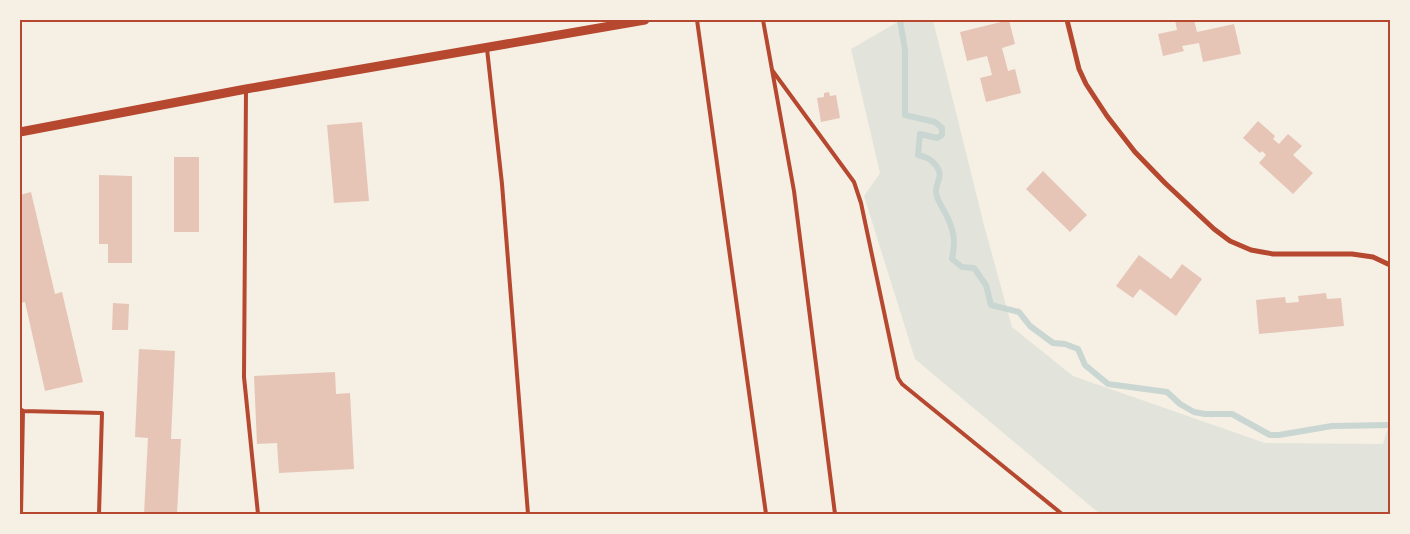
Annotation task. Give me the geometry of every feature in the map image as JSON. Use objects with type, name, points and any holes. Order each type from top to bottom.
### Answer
[{"type":"street","points":[[20,132],[246,89],[645,20]]},
{"type":"street","points":[[1067,20],[1079,69],[1086,84],[1107,116],[1141,158],[1214,229],[1230,241],[1252,250],[1273,254],[1352,254],[1373,257],[1390,265]]},
{"type":"lane","points":[[697,20],[766,514]]},
{"type":"lane","points":[[763,20],[794,192],[835,514]]},
{"type":"lane","points":[[487,47],[502,184],[528,514]]},
{"type":"lane","points":[[772,70],[854,182],[861,203],[898,378],[902,384],[1062,514]]},
{"type":"lane","points":[[246,89],[244,377],[258,514]]},
{"type":"lane","points":[[21,514],[21,410],[102,414],[98,514]]},
{"type":"shaded area","points":[[901,20],[933,20],[985,229],[1012,327],[1073,376],[1265,443],[1383,444],[1390,421],[1390,514],[1100,514],[915,359],[864,196],[880,173],[851,49]]},
{"type":"building","points":[[1009,20],[1015,44],[1002,48],[1008,71],[1015,69],[1021,93],[986,102],[980,78],[992,75],[987,56],[967,61],[960,32]]},
{"type":"building","points":[[1175,20],[1194,20],[1197,32],[1234,24],[1241,54],[1203,62],[1199,43],[1182,46],[1184,51],[1163,56],[1158,34],[1177,30]]},
{"type":"building","points":[[829,92],[830,96],[836,95],[840,118],[821,122],[817,98],[824,97],[824,93]]},
{"type":"building","points":[[1258,121],[1275,136],[1273,139],[1279,144],[1288,134],[1302,146],[1293,155],[1313,173],[1293,194],[1259,163],[1266,155],[1262,151],[1260,153],[1243,138]]},
{"type":"building","points":[[362,122],[369,201],[334,203],[327,125]]},
{"type":"building","points":[[174,157],[199,157],[199,232],[174,232]]},
{"type":"building","points":[[1043,171],[1087,215],[1070,232],[1026,189]]},
{"type":"building","points":[[99,175],[132,176],[132,263],[108,263],[108,244],[99,244]]},
{"type":"building","points":[[31,192],[55,294],[62,292],[83,382],[45,391],[25,302],[20,303],[20,195]]},
{"type":"building","points":[[1139,255],[1171,279],[1182,264],[1202,279],[1176,316],[1140,289],[1133,298],[1116,286]]},
{"type":"building","points":[[1326,293],[1327,299],[1341,298],[1344,326],[1259,334],[1256,300],[1285,297],[1286,303],[1299,302],[1298,296]]},
{"type":"building","points":[[113,303],[129,304],[128,330],[112,330]]},
{"type":"building","points":[[139,349],[175,351],[171,439],[181,439],[177,514],[144,514],[148,438],[135,437]]},
{"type":"building","points":[[335,372],[336,394],[350,393],[354,469],[279,473],[277,443],[257,444],[254,376]]},
{"type":"waterway","points":[[900,20],[905,50],[905,115],[935,122],[942,128],[942,135],[937,138],[920,134],[918,155],[931,160],[940,174],[936,192],[938,200],[948,217],[953,235],[952,259],[962,267],[974,268],[986,285],[991,305],[1019,312],[1030,326],[1053,343],[1065,344],[1078,349],[1085,365],[1108,384],[1167,392],[1180,404],[1194,412],[1232,414],[1270,435],[1332,426],[1390,425]]}]
